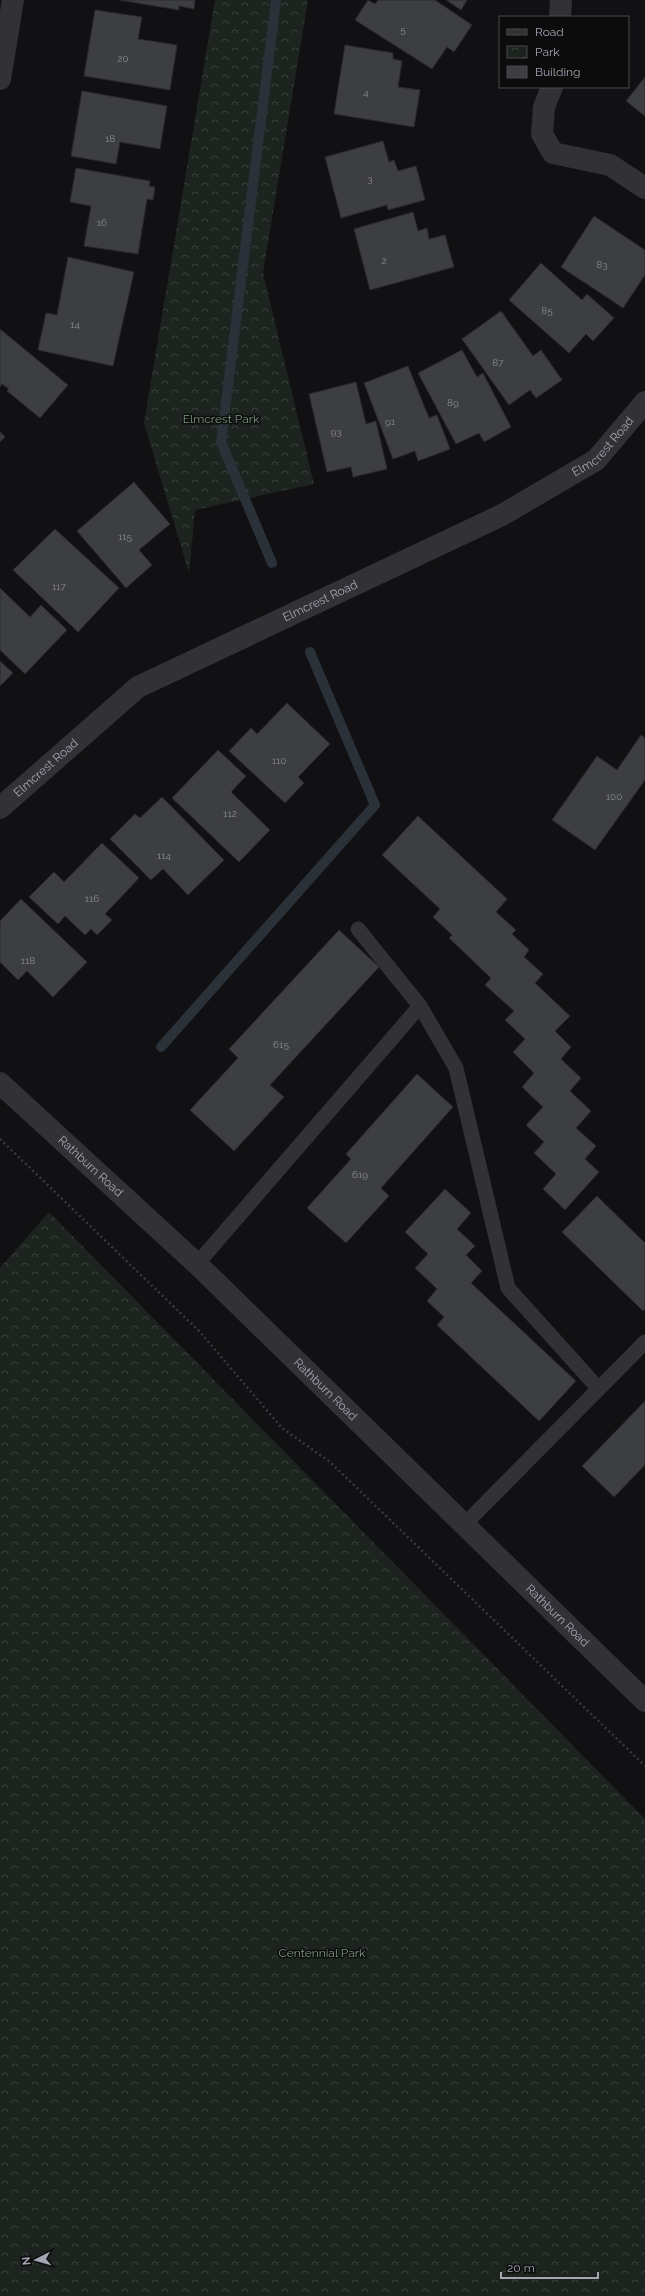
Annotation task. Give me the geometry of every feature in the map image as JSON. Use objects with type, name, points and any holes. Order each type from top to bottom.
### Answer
[{"type":"street","points":[[0,80],[13,0]]},
{"type":"street","points":[[560,16],[561,0]]},
{"type":"street","points":[[552,88],[544,107],[542,134],[553,154],[610,165],[645,188]]},
{"type":"street","name":"Elmcrest Road","points":[[0,808],[138,687],[502,515],[596,460],[645,402]]},
{"type":"street","name":"Rathburn Road","points":[[0,1083],[197,1264],[645,1701]]},
{"type":"lane","points":[[358,928],[420,1006],[456,1068],[508,1288],[598,1388]]},
{"type":"lane","points":[[197,1264],[420,1006]]},
{"type":"lane","points":[[464,1525],[645,1342]]},
{"type":"path","points":[[0,1139],[199,1331],[282,1428],[330,1462],[645,1766]]},
{"type":"green space","name":"Elmcrest Park","points":[[215,0],[308,0],[263,273],[314,484],[195,510],[189,573],[144,423]]},
{"type":"green space","name":"Centennial Park","points":[[49,1212],[645,1819],[645,2296],[0,2296],[0,1268]]},
{"type":"building","points":[[119,0],[195,0],[194,9],[179,6],[179,10]]},
{"type":"building","points":[[368,0],[375,4],[378,0],[435,0],[472,25],[454,52],[447,47],[432,69],[355,20]]},
{"type":"building","points":[[446,0],[467,0],[461,10]]},
{"type":"building","points":[[95,10],[142,17],[138,39],[177,45],[170,90],[84,76]]},
{"type":"building","points":[[345,45],[393,53],[393,59],[402,61],[398,87],[420,90],[414,127],[334,114]]},
{"type":"building","points":[[645,77],[645,116],[626,101]]},
{"type":"building","points":[[82,91],[167,106],[160,149],[120,142],[116,164],[71,156]]},
{"type":"building","points":[[383,141],[389,162],[394,160],[398,171],[416,166],[425,200],[388,210],[387,205],[341,218],[325,157]]},
{"type":"building","points":[[76,168],[150,181],[149,186],[155,187],[153,200],[147,199],[138,254],[84,246],[91,206],[70,202]]},
{"type":"building","points":[[413,212],[418,231],[427,228],[429,239],[445,235],[454,267],[370,290],[354,229]]},
{"type":"building","points":[[594,216],[645,250],[645,275],[623,308],[561,267]]},
{"type":"building","points":[[68,257],[134,272],[113,366],[38,350],[46,313],[57,315]]},
{"type":"building","points":[[541,263],[582,300],[587,294],[614,318],[593,341],[586,334],[569,353],[509,300]]},
{"type":"building","points":[[501,311],[533,356],[541,350],[562,380],[536,398],[530,390],[509,405],[462,339]]},
{"type":"building","points":[[0,329],[68,385],[40,418],[7,391],[9,389],[2,384],[0,387]]},
{"type":"building","points":[[462,350],[477,377],[483,373],[511,427],[484,442],[479,433],[456,444],[418,373]]},
{"type":"building","points":[[408,366],[429,418],[437,415],[450,449],[418,461],[415,451],[393,459],[364,383]]},
{"type":"building","points":[[356,382],[366,424],[376,421],[387,469],[353,477],[351,467],[327,472],[309,394]]},
{"type":"building","points":[[0,432],[5,437],[0,442]]},
{"type":"building","points":[[134,482],[170,524],[139,550],[152,565],[126,588],[77,531]]},
{"type":"building","points":[[55,529],[119,588],[78,632],[13,570]]},
{"type":"building","points":[[0,588],[30,617],[41,605],[67,630],[25,674],[0,650]]},
{"type":"building","points":[[0,661],[13,673],[0,686]]},
{"type":"building","points":[[287,703],[330,744],[298,777],[304,783],[285,803],[229,751],[251,728],[257,734]]},
{"type":"building","points":[[641,735],[645,738],[645,780],[595,850],[552,820],[597,756],[617,770]]},
{"type":"building","points":[[218,750],[246,776],[231,792],[270,830],[239,862],[172,798]]},
{"type":"building","points":[[162,797],[224,860],[188,895],[163,869],[151,880],[110,839],[135,814],[140,818]]},
{"type":"building","points":[[418,816],[507,899],[496,912],[516,930],[512,934],[529,950],[524,957],[543,974],[535,983],[570,1016],[555,1031],[571,1047],[561,1059],[581,1078],[570,1091],[591,1111],[576,1128],[596,1146],[585,1159],[599,1172],[565,1210],[543,1189],[556,1174],[534,1153],[544,1142],[526,1125],[543,1107],[522,1087],[534,1073],[513,1052],[525,1039],[505,1020],[514,1011],[485,985],[491,978],[449,938],[452,935],[433,917],[440,909],[382,855]]},
{"type":"building","points":[[102,843],[139,878],[105,914],[112,920],[97,935],[91,929],[85,935],[65,916],[58,924],[29,897],[54,872],[64,882]]},
{"type":"building","points":[[21,899],[87,962],[53,997],[27,971],[18,980],[0,962],[0,921]]},
{"type":"building","points":[[339,930],[379,967],[270,1085],[284,1097],[234,1151],[190,1110],[238,1058],[229,1049]]},
{"type":"building","points":[[417,1074],[453,1107],[381,1188],[389,1196],[346,1243],[307,1208],[351,1159],[346,1154]]},
{"type":"building","points":[[445,1189],[471,1213],[457,1229],[475,1246],[466,1255],[482,1271],[471,1283],[576,1381],[539,1421],[437,1325],[444,1317],[427,1301],[437,1289],[415,1268],[428,1254],[405,1232]]},
{"type":"building","points":[[597,1196],[645,1243],[645,1309],[643,1311],[562,1232]]},
{"type":"building","points":[[645,1401],[645,1465],[614,1497],[582,1466]]},
{"type":"waterway","points":[[272,563],[221,442],[276,0]]},
{"type":"waterway","points":[[161,1047],[375,805],[310,652]]}]
